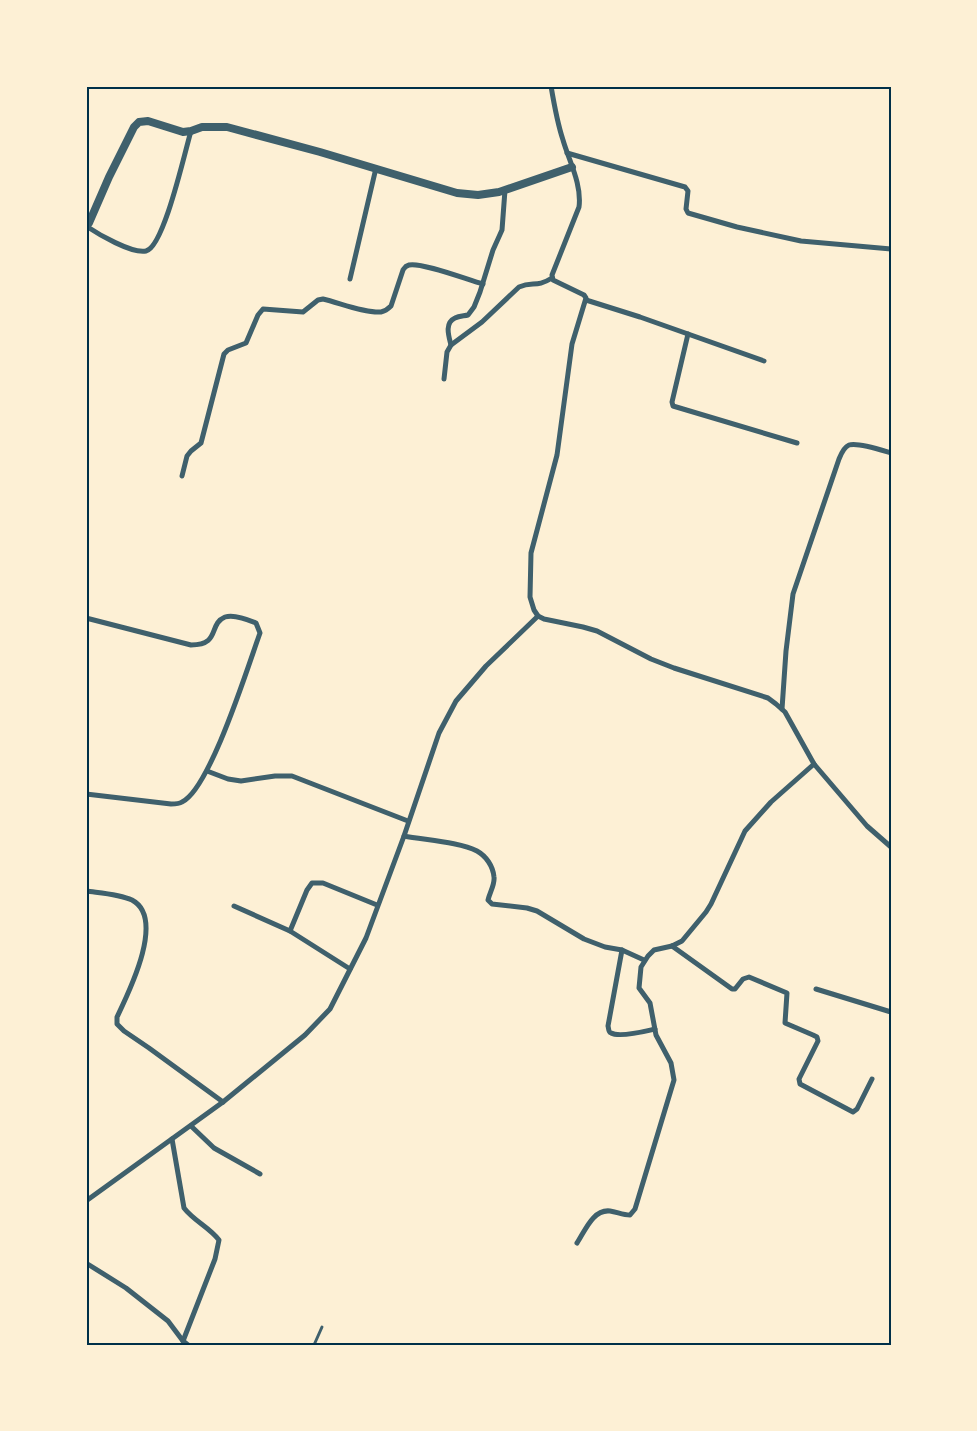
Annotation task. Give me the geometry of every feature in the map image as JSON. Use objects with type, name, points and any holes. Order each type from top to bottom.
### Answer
[{"type":"street","points":[[444,379],[447,352],[451,346],[482,322],[519,286],[543,284],[552,278],[579,207],[580,197],[558,124],[550,86]]},
{"type":"street","points":[[191,131],[173,199],[155,243],[150,249],[144,251],[137,250],[98,234],[86,226],[89,223],[108,177],[134,127],[139,122],[148,121],[183,132],[202,126],[227,126],[457,193],[489,195],[572,167]]},
{"type":"street","points":[[567,153],[685,187],[688,191],[686,208],[688,213],[737,227],[801,241],[891,249]]},
{"type":"street","points":[[350,279],[376,168]]},
{"type":"street","points":[[451,346],[448,328],[450,322],[455,318],[468,315],[474,307],[483,284],[492,250],[502,230],[505,190]]},
{"type":"street","points":[[182,476],[187,456],[190,451],[201,443],[224,354],[228,350],[246,343],[258,315],[263,309],[303,312],[318,300],[323,299],[381,312],[391,306],[403,270],[406,266],[411,265],[483,284]]},
{"type":"street","points":[[552,278],[584,295],[586,300],[574,336],[557,455],[531,553],[530,597],[534,610],[538,616],[597,631],[651,659],[674,668],[768,698],[782,709],[814,764],[867,826],[891,847]]},
{"type":"street","points":[[586,300],[764,361]]},
{"type":"street","points":[[688,334],[672,402],[673,406],[797,443]]},
{"type":"street","points":[[782,709],[786,651],[793,594],[839,459],[849,445],[858,445],[891,453]]},
{"type":"street","points":[[86,1201],[224,1102],[305,1035],[330,1008],[366,938],[404,836],[439,733],[456,701],[486,666],[538,616]]},
{"type":"street","points":[[86,618],[191,645],[200,645],[208,641],[225,617],[234,617],[256,623],[260,633],[220,742],[207,770],[193,791],[182,803],[154,803],[86,794]]},
{"type":"street","points":[[577,1244],[595,1216],[601,1212],[607,1211],[630,1215],[635,1209],[674,1080],[671,1063],[658,1041],[650,1003],[639,988],[641,967],[644,960],[654,950],[672,946],[682,941],[688,935],[711,904],[745,831],[771,802],[814,764]]},
{"type":"street","points":[[207,770],[228,779],[241,781],[275,776],[292,776],[408,821]]},
{"type":"street","points":[[404,836],[476,850],[488,861],[492,869],[494,880],[489,895],[489,903],[537,911],[584,939],[600,946],[622,950],[644,960]]},
{"type":"street","points":[[290,931],[307,890],[312,883],[323,883],[377,905]]},
{"type":"street","points":[[86,891],[131,900],[145,915],[147,931],[141,959],[117,1017],[117,1024],[124,1031],[224,1102]]},
{"type":"street","points":[[234,906],[290,931],[350,969]]},
{"type":"street","points":[[672,946],[732,989],[735,989],[743,979],[749,977],[787,993],[785,1023],[817,1037],[818,1041],[799,1079],[800,1084],[853,1112],[857,1109],[872,1079]]},
{"type":"street","points":[[622,950],[608,1026],[609,1031],[611,1033],[632,1034],[656,1029]]},
{"type":"street","points":[[816,990],[891,1012]]},
{"type":"street","points":[[190,1126],[214,1148],[260,1174]]},
{"type":"street","points":[[172,1139],[184,1208],[190,1215],[214,1233],[219,1240],[215,1259],[183,1341]]},
{"type":"street","points":[[86,1263],[126,1288],[168,1321],[188,1345]]},
{"type":"lane","points":[[314,1345],[322,1327]]}]
